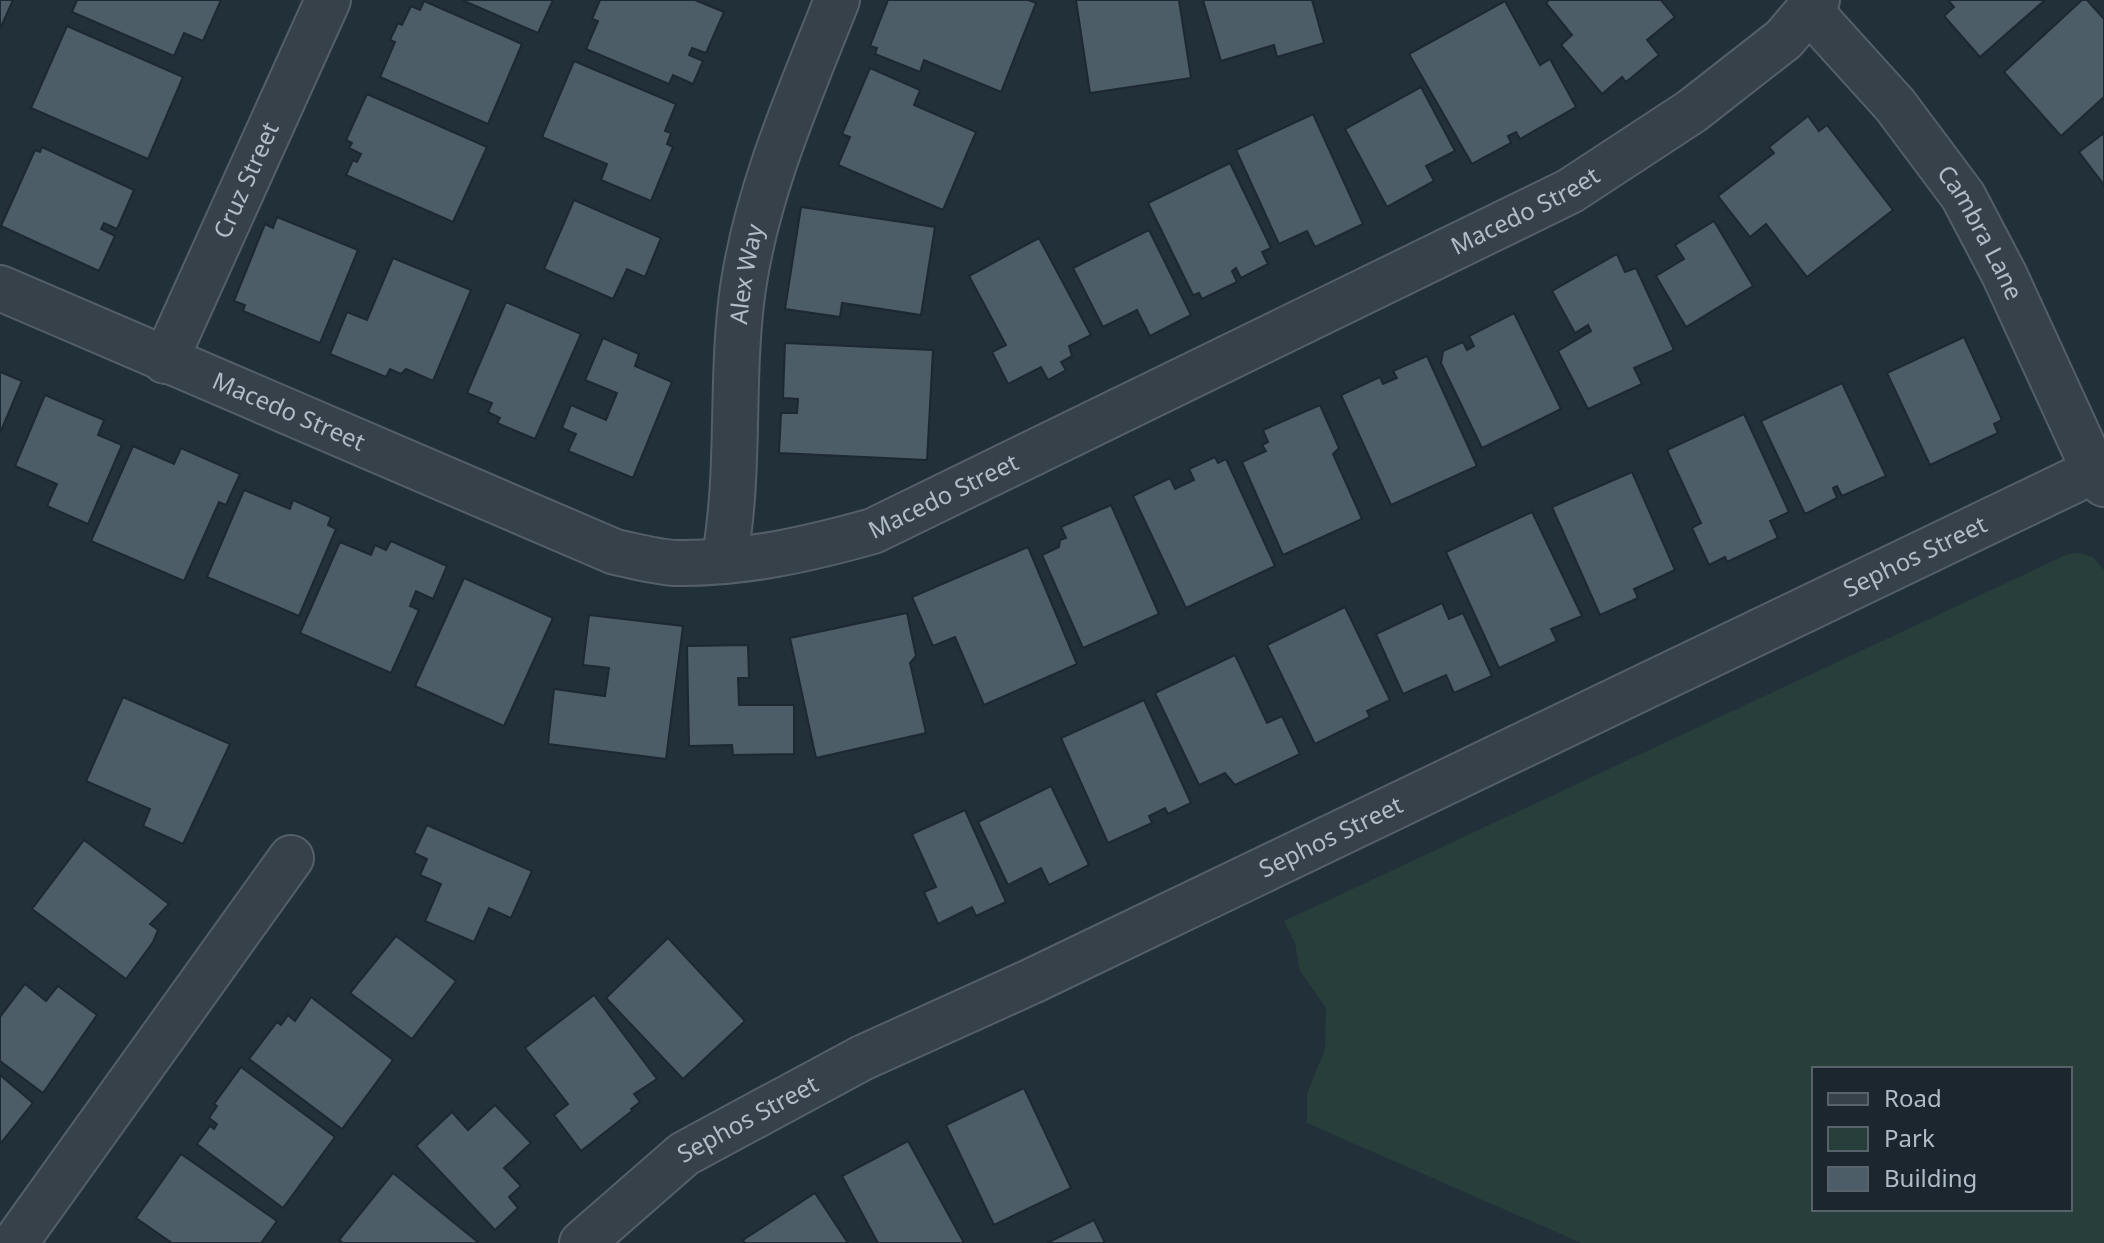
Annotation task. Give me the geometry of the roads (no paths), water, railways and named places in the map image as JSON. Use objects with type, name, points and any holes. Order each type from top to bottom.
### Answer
[{"type":"street","name":"Cruz Street","points":[[165,361],[328,0]]},
{"type":"street","name":"Alex Way","points":[[724,561],[732,519],[743,289],[776,153],[837,0]]},
{"type":"street","name":"Macedo Street","points":[[0,288],[615,552],[673,563],[724,561],[810,548],[873,531],[1570,191],[1692,111],[1784,39],[1813,5]]},
{"type":"street","name":"Cambra Lane","points":[[1813,5],[1895,105],[1963,196],[2101,473]]},
{"type":"street","name":"Sephos Street","points":[[582,1243],[684,1154],[862,1058],[1030,982],[2101,473]]},
{"type":"street","points":[[15,1243],[291,858]]}]
